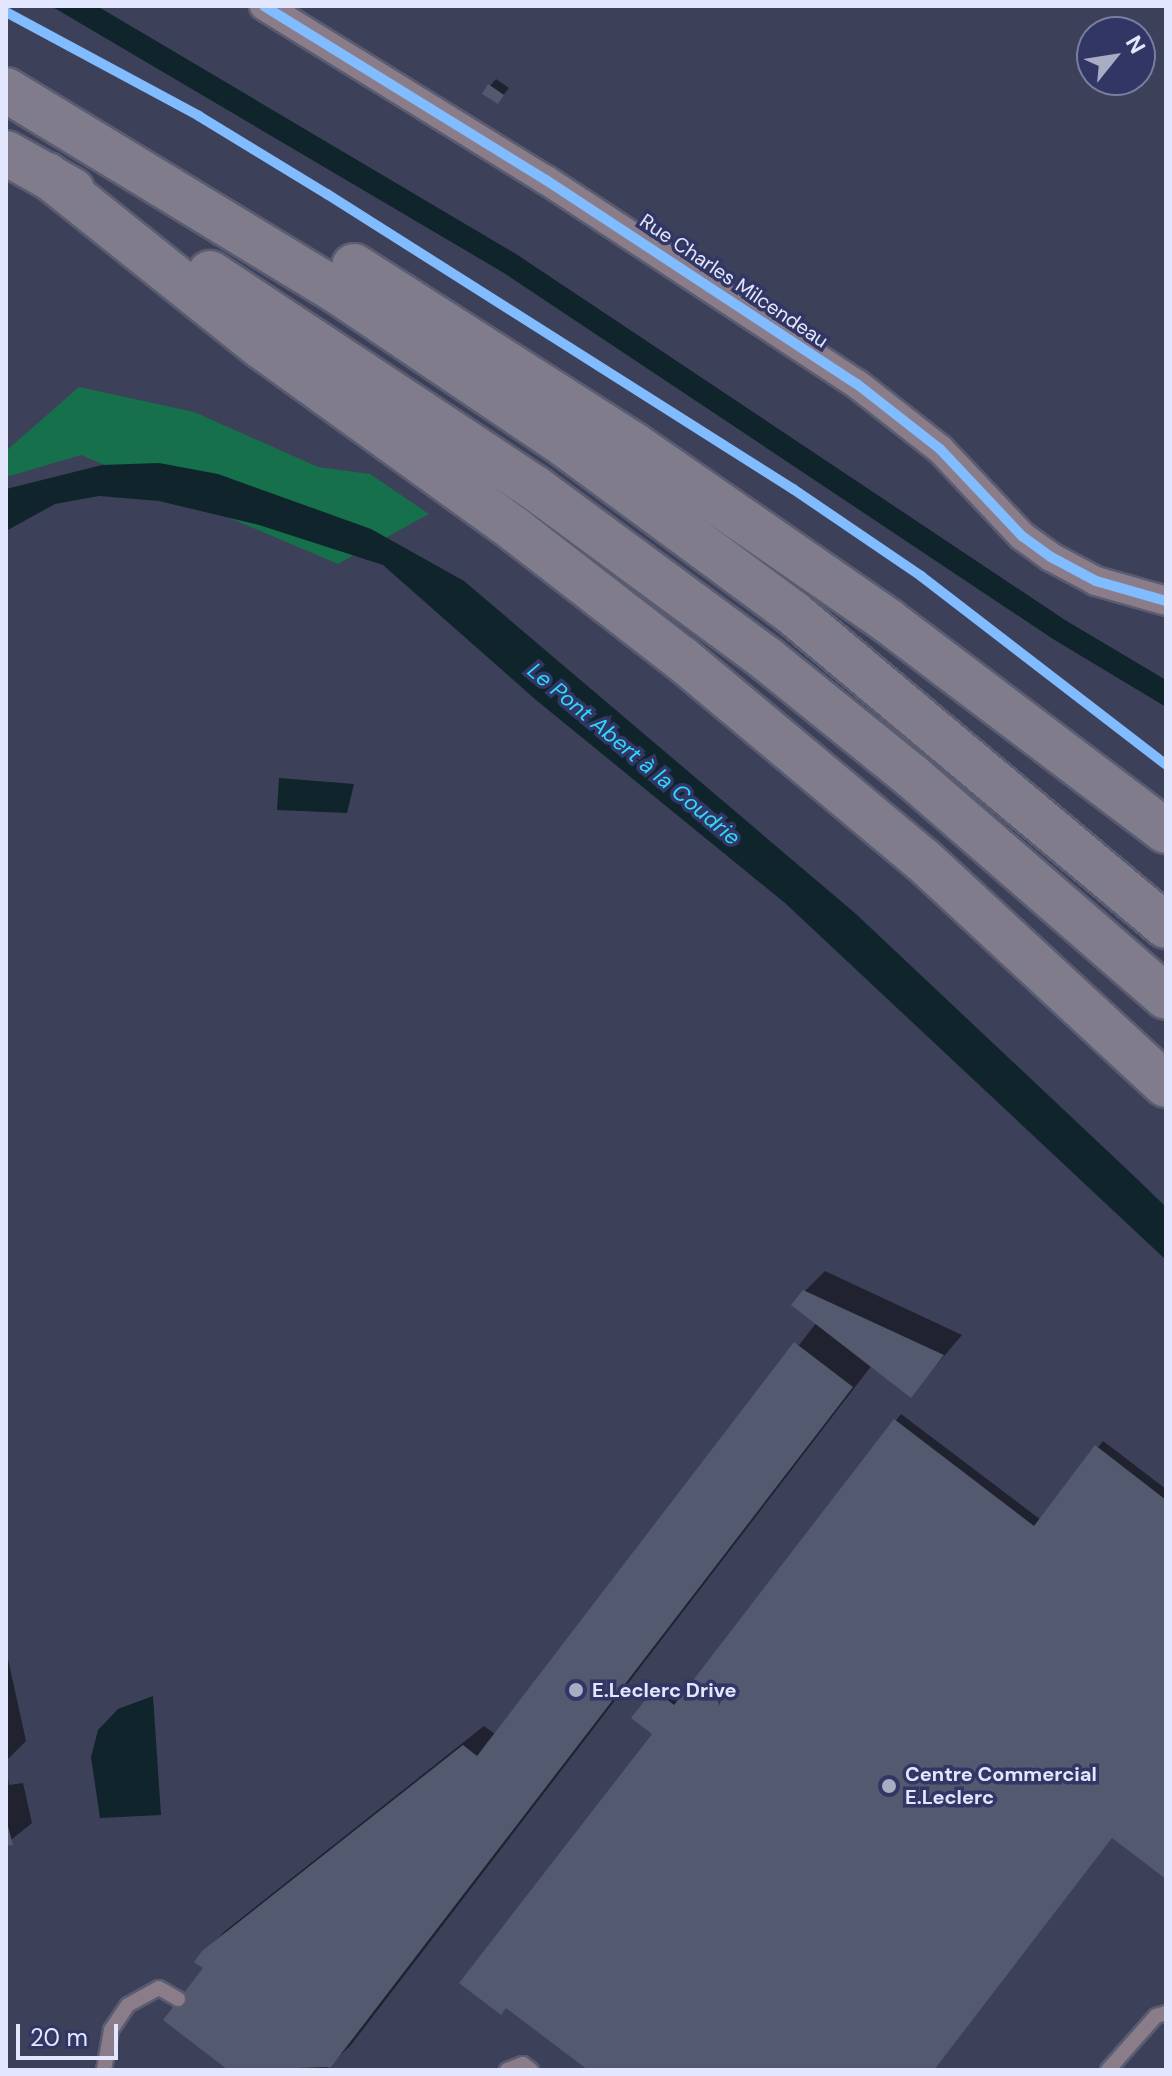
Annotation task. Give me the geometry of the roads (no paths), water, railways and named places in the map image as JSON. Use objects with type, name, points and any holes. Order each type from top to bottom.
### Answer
[{"type":"highway","points":[[6,90],[139,168],[405,335],[688,534],[943,734],[1166,926]]},
{"type":"highway","points":[[6,153],[47,175],[377,380],[660,579],[913,777],[1166,997]]},
{"type":"highway","points":[[139,168],[235,192],[485,349],[888,621],[1166,831]]},
{"type":"highway","points":[[47,175],[262,347],[517,531],[681,658],[923,860],[1166,1085]]},
{"type":"street","name":"Rue Charles Milcendeau","points":[[264,6],[546,180],[857,384],[940,449],[1022,536],[1051,557],[1096,581],[1166,601]]},
{"type":"lane","points":[[104,2070],[111,2030],[128,2005],[159,1988],[178,1999]]},
{"type":"lane","points":[[1108,2070],[1148,2024],[1166,2013]]},
{"type":"lane","points":[[507,2070],[523,2064],[531,2070]]},
{"type":"water","points":[[51,6],[97,6],[516,254],[1065,620],[1166,680],[1166,707],[1053,639],[504,273]]},
{"type":"water","name":"Le Pont Abert à la Coudrie","points":[[159,463],[218,474],[371,529],[464,581],[856,914],[1135,1177],[1166,1207],[1166,1260],[785,903],[536,700],[383,565],[259,525],[159,501],[99,496],[55,504],[6,531],[6,489],[102,465]]},
{"type":"water","points":[[279,778],[354,784],[347,813],[277,810]]},
{"type":"water","points":[[153,1696],[161,1815],[100,1818],[91,1757],[98,1730],[118,1709]]},
{"type":"place","name":"E.Leclerc Drive","points":[[576,1690]]},
{"type":"place","name":"Centre Commercial E.Leclerc","points":[[889,1786]]}]
